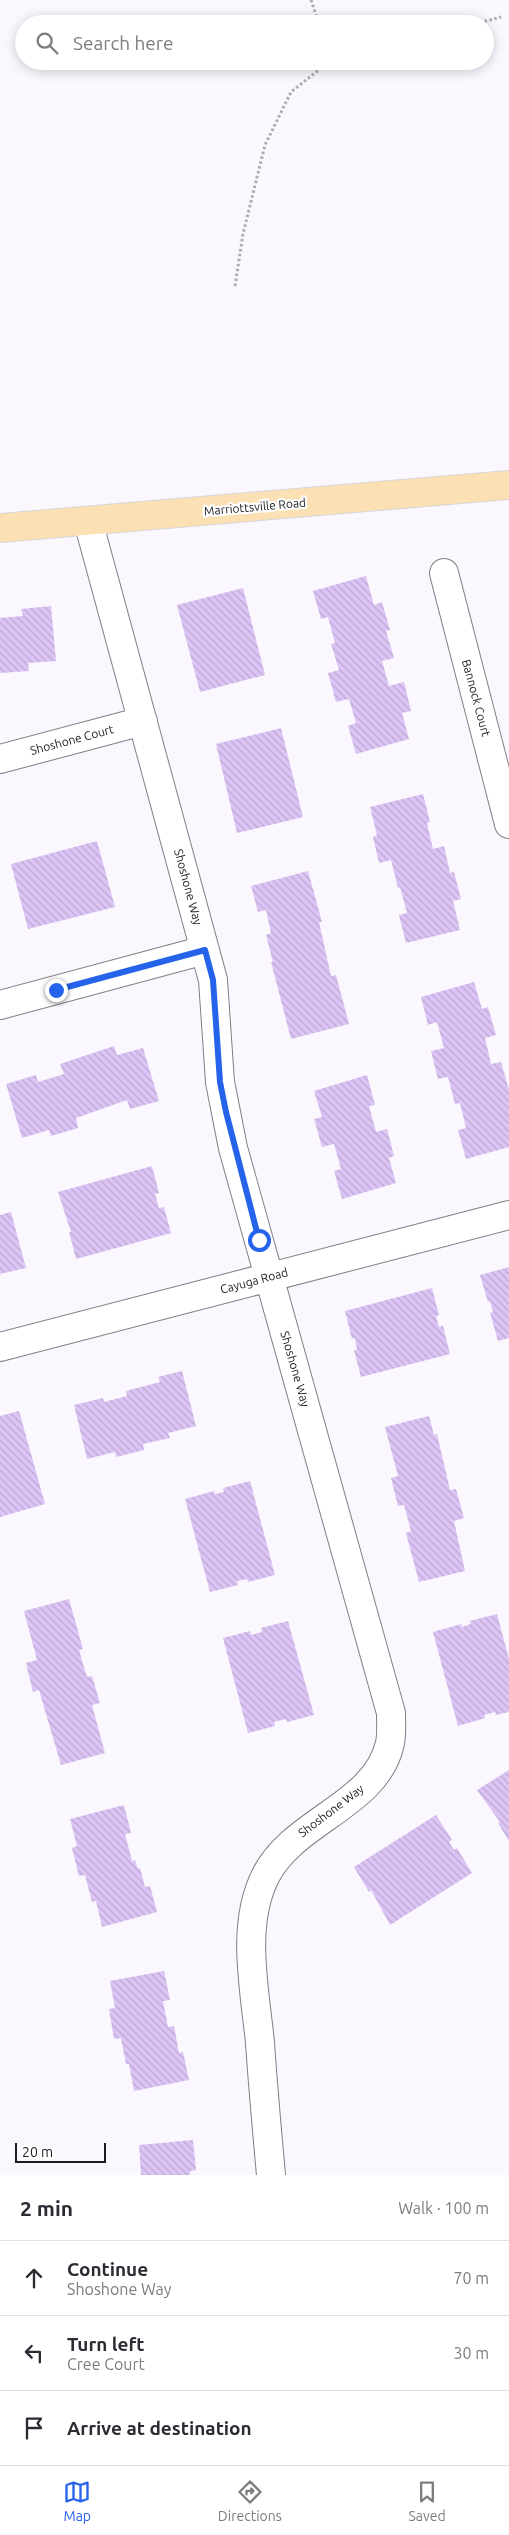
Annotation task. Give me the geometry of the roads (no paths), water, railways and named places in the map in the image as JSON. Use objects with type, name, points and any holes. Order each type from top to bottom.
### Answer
[{"type":"main road","name":"Marriottsville Road","points":[[0,528],[509,486]]},
{"type":"street","name":"Shoshone Way","points":[[88,521],[213,980],[220,1082],[233,1148],[391,1713],[390,1743],[379,1770],[361,1790],[295,1839],[278,1856],[258,1894],[252,1928],[253,1967],[271,2175]]},
{"type":"street","name":"Bannock Court","points":[[444,573],[509,824]]},
{"type":"street","name":"Shoshone Court","points":[[0,759],[143,721]]},
{"type":"street","points":[[0,1005],[205,950]]},
{"type":"street","name":"Cayuga Road","points":[[0,1347],[509,1215]]}]
